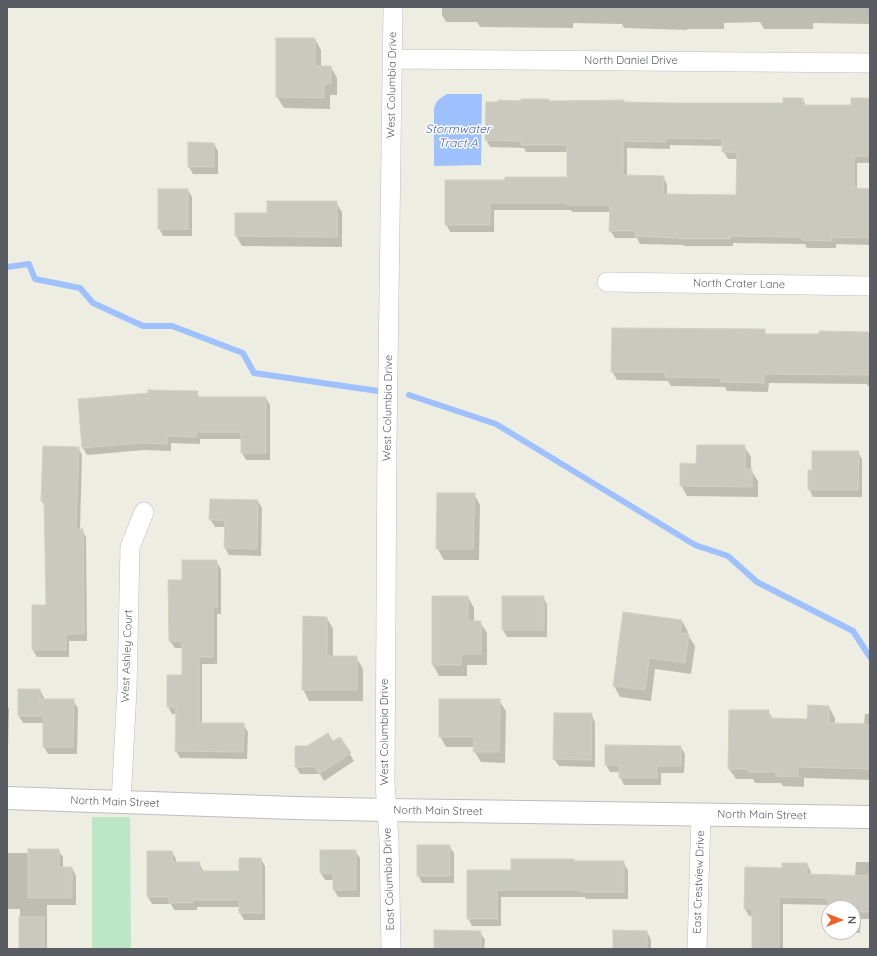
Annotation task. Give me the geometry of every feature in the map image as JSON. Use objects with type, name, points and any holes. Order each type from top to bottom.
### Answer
[{"type":"street","name":"West Columbia Drive","points":[[387,810],[385,784],[387,479],[393,7]]},
{"type":"street","name":"North Daniel Drive","points":[[393,59],[870,62]]},
{"type":"street","name":"North Crater Lane","points":[[607,282],[870,286]]},
{"type":"street","name":"West Ashley Court","points":[[121,802],[127,689],[130,547],[144,512]]},
{"type":"street","name":"North Main Street","points":[[7,798],[295,808],[870,817]]},
{"type":"street","name":"East Columbia Drive","points":[[387,810],[391,949]]},
{"type":"street","name":"East Crestview Drive","points":[[697,949],[701,814]]},
{"type":"green space","points":[[92,817],[130,817],[131,949],[92,949]]},
{"type":"water","name":"Stormwater Tract A","points":[[447,94],[482,94],[481,165],[434,166],[434,108],[437,101]]},
{"type":"building","points":[[276,38],[315,38],[315,66],[331,66],[331,84],[324,84],[324,98],[276,97]]},
{"type":"building","points":[[783,98],[803,98],[803,105],[851,105],[851,98],[870,98],[870,156],[854,156],[854,188],[870,189],[870,238],[832,237],[832,241],[802,240],[802,237],[730,236],[730,239],[679,239],[635,236],[635,231],[609,231],[610,205],[567,205],[567,203],[490,203],[490,225],[445,225],[445,180],[505,180],[505,177],[567,177],[567,145],[521,145],[521,141],[485,140],[486,102],[498,102],[498,100],[521,101],[521,99],[549,99],[549,101],[624,100],[624,102],[676,103],[783,103]],"holes":[[[666,138],[722,139],[722,152],[737,152],[736,195],[663,194],[664,176],[623,175],[623,141],[666,142]]]},
{"type":"building","points":[[188,142],[214,143],[214,167],[188,167]]},
{"type":"building","points":[[158,189],[188,189],[188,229],[158,229]]},
{"type":"building","points":[[267,201],[337,201],[337,237],[235,236],[235,213],[267,213]]},
{"type":"building","points":[[612,328],[765,329],[765,334],[819,334],[819,331],[868,332],[868,338],[870,338],[870,375],[764,374],[764,383],[721,382],[721,378],[665,377],[665,372],[611,372]]},
{"type":"building","points":[[148,390],[198,391],[197,397],[266,397],[266,453],[241,453],[241,432],[196,432],[196,437],[167,436],[167,444],[140,443],[82,448],[78,399],[148,393]]},
{"type":"building","points":[[697,445],[745,445],[745,469],[752,469],[752,487],[680,486],[680,463],[696,464]]},
{"type":"building","points":[[43,446],[79,447],[76,529],[83,529],[84,634],[66,634],[66,650],[32,650],[32,605],[46,605],[44,501],[41,501]]},
{"type":"building","points":[[812,451],[859,451],[858,490],[808,490],[808,470],[812,470]]},
{"type":"building","points":[[437,493],[475,493],[473,549],[436,549]]},
{"type":"building","points":[[210,499],[258,500],[257,549],[224,548],[225,520],[209,520]]},
{"type":"building","points":[[182,560],[217,560],[217,607],[213,607],[213,657],[199,657],[199,723],[244,723],[243,752],[175,751],[176,707],[167,707],[167,675],[182,675],[182,641],[169,641],[168,580],[182,580]]},
{"type":"building","points":[[432,596],[468,596],[468,621],[481,621],[481,654],[461,654],[461,665],[432,665]]},
{"type":"building","points":[[502,596],[544,596],[544,630],[502,630]]},
{"type":"building","points":[[623,612],[682,620],[680,633],[689,634],[685,663],[649,658],[645,690],[613,686]]},
{"type":"building","points":[[303,616],[327,617],[327,656],[357,656],[357,690],[302,690]]},
{"type":"building","points":[[18,689],[40,689],[40,699],[74,699],[73,747],[43,747],[43,716],[18,716]]},
{"type":"building","points":[[439,699],[500,699],[499,752],[473,752],[474,737],[439,737]]},
{"type":"building","points":[[808,705],[829,706],[829,723],[870,724],[870,769],[798,767],[798,777],[776,776],[776,772],[748,772],[748,769],[728,769],[729,710],[769,710],[769,718],[807,719]]},
{"type":"building","points":[[554,713],[592,713],[591,760],[553,759]]},
{"type":"building","points":[[328,733],[333,741],[340,737],[351,753],[319,774],[315,767],[295,767],[295,746],[307,746]]},
{"type":"building","points":[[605,745],[681,746],[681,766],[657,766],[657,778],[619,778],[619,765],[605,765]]},
{"type":"building","points":[[417,845],[450,845],[450,876],[417,876]]},
{"type":"building","points":[[28,849],[59,849],[59,867],[72,867],[72,898],[28,898]]},
{"type":"building","points":[[320,850],[356,850],[356,890],[333,890],[333,873],[320,873]]},
{"type":"building","points":[[147,851],[172,851],[172,862],[200,862],[200,871],[239,871],[239,858],[261,858],[262,913],[239,913],[239,900],[193,900],[193,903],[169,903],[169,897],[147,897]]},
{"type":"building","points":[[511,859],[624,861],[624,892],[580,892],[580,890],[497,890],[497,919],[467,919],[467,870],[511,870]]},
{"type":"building","points":[[782,863],[807,863],[807,874],[870,876],[870,912],[861,912],[861,900],[828,900],[828,898],[779,897],[779,949],[752,949],[752,909],[744,909],[745,867],[782,868]]},
{"type":"building","points":[[19,917],[44,917],[44,949],[19,949]]},
{"type":"building","points":[[434,930],[481,931],[481,949],[434,949]]},
{"type":"building","points":[[613,930],[647,931],[647,949],[613,949]]},
{"type":"waterway","points":[[7,267],[29,264],[35,279],[80,288],[93,303],[143,326],[172,326],[243,353],[254,373],[378,391]]},
{"type":"waterway","points":[[409,395],[496,424],[695,545],[728,556],[757,582],[853,631],[870,657]]}]
